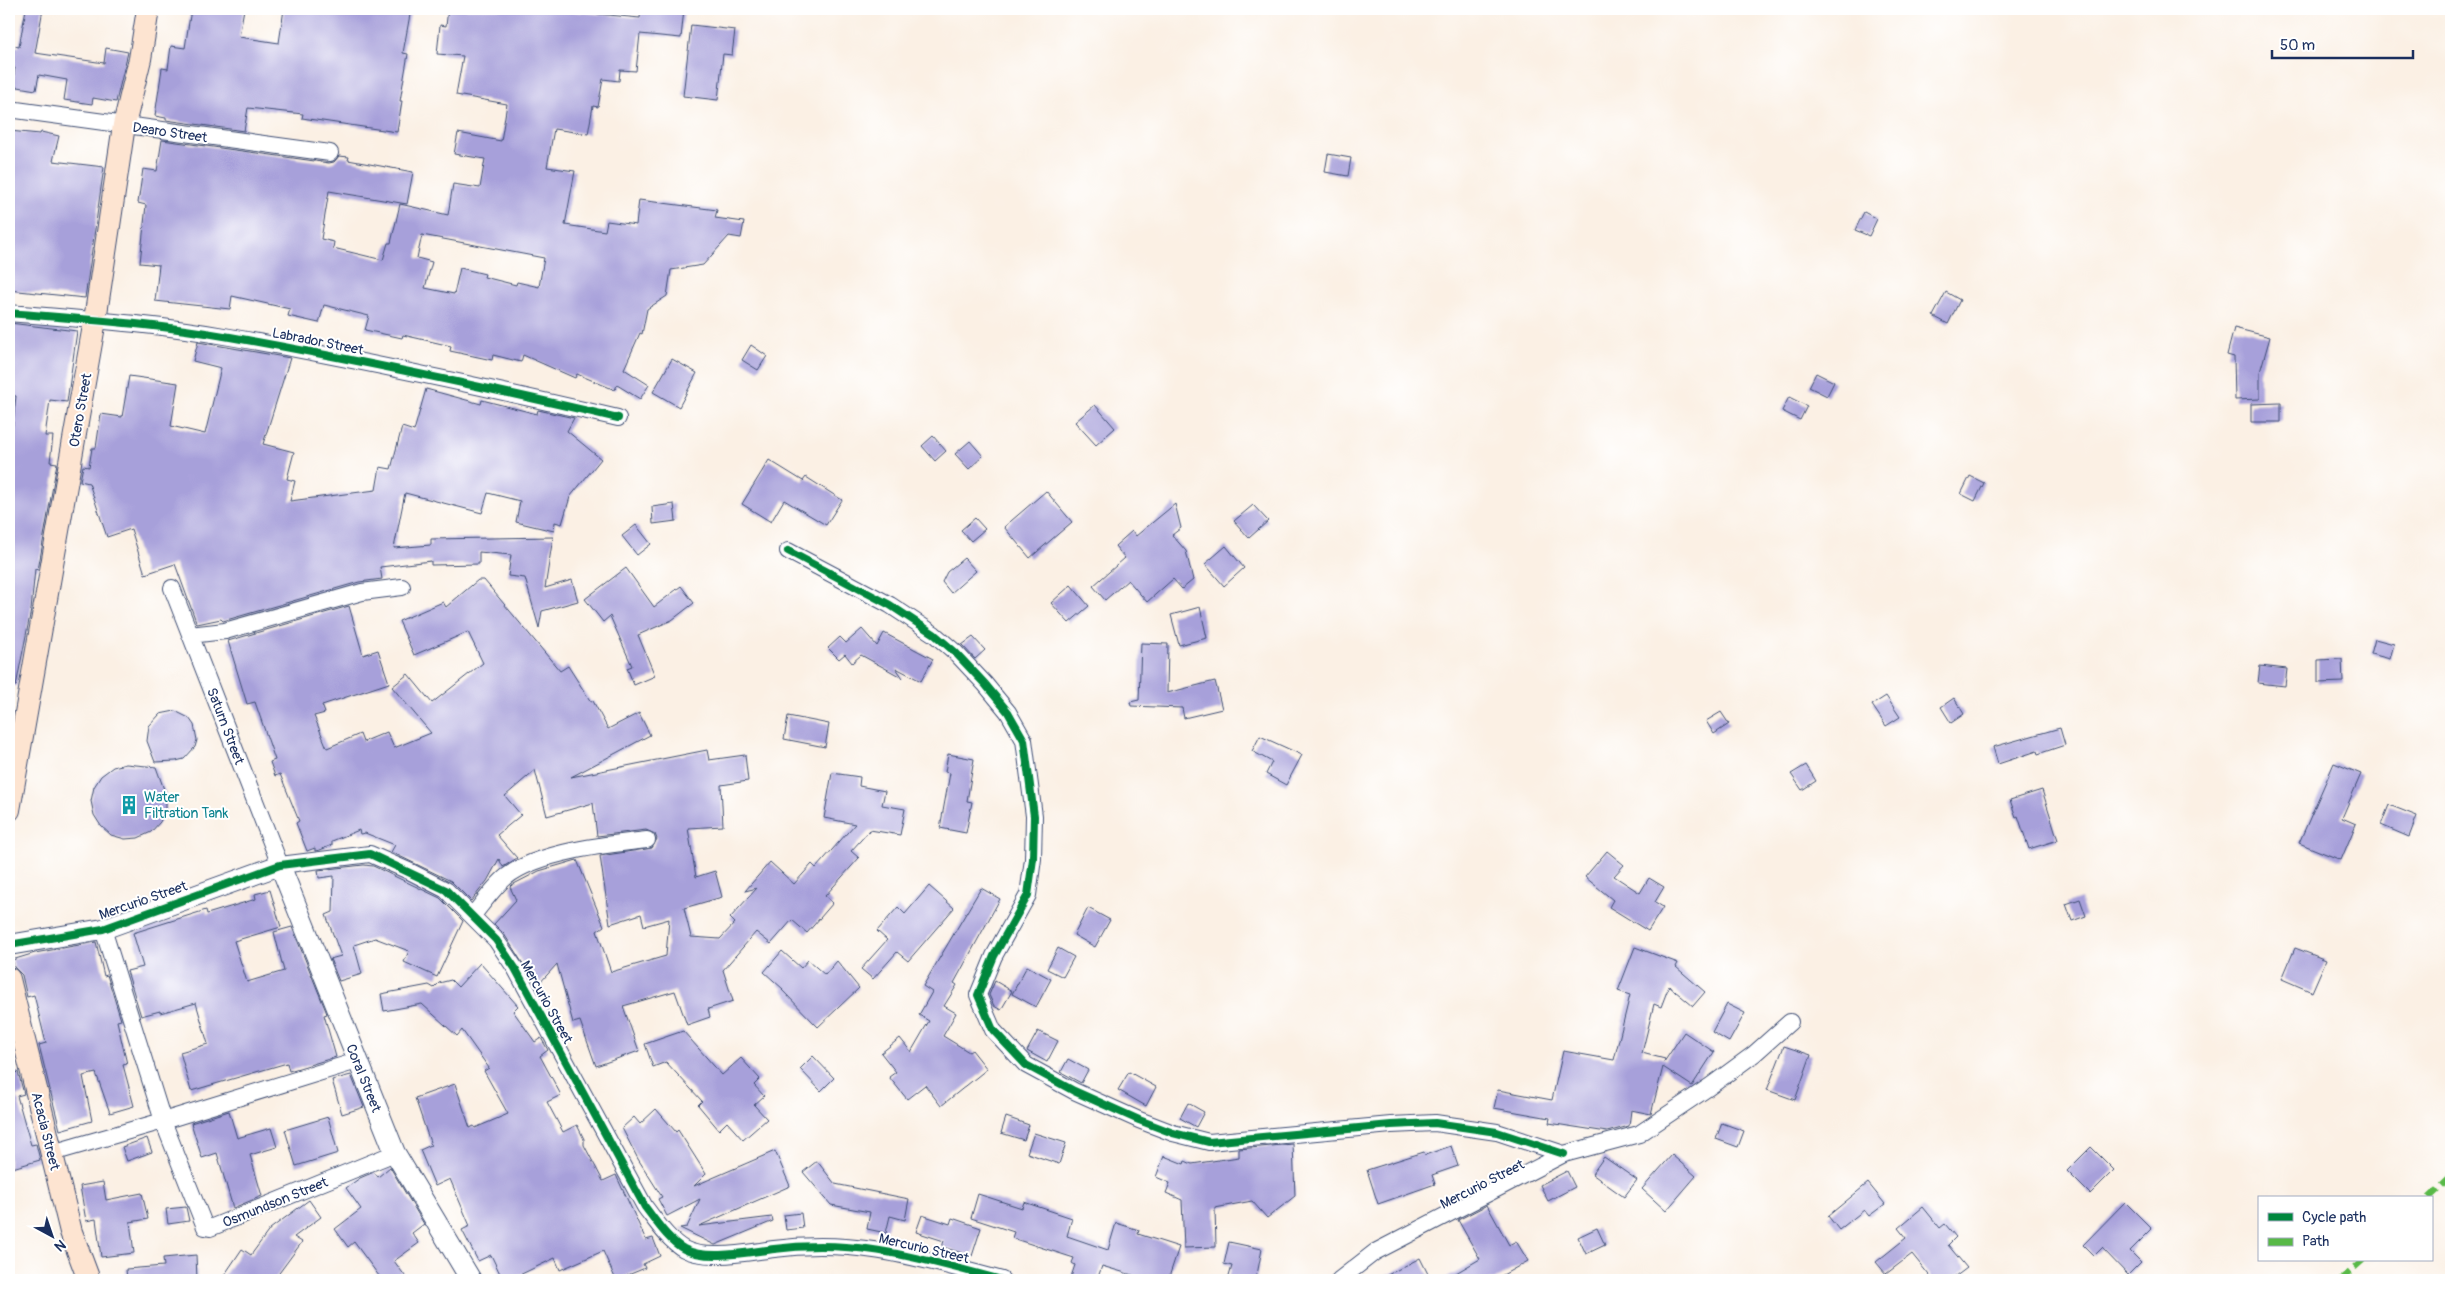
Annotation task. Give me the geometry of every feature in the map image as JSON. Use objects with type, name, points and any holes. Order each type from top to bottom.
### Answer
[{"type":"main road","name":"Otero Street","points":[[9,810],[96,320],[124,125],[140,59],[148,9]]},
{"type":"main road","name":"Acacia Street","points":[[9,980],[71,1232],[89,1280]]},
{"type":"street","name":"Dearo Street","points":[[9,108],[330,153]]},
{"type":"street","name":"Labrador Street","points":[[9,313],[96,320],[229,337],[426,375],[618,418]]},
{"type":"street","points":[[788,551],[890,605],[934,634],[955,652],[986,684],[1008,712],[1024,740],[1034,816],[1033,859],[1028,895],[994,956],[978,995],[993,1030],[1026,1065],[1074,1091],[1139,1120],[1174,1133],[1209,1142],[1391,1125],[1435,1123],[1497,1132],[1564,1154]]},
{"type":"street","points":[[190,635],[225,631],[362,592],[402,587]]},
{"type":"street","name":"Saturn Street","points":[[172,588],[280,865]]},
{"type":"street","points":[[473,915],[506,877],[528,866],[569,852],[647,840]]},
{"type":"street","name":"Mercurio Street","points":[[9,945],[103,929],[280,865],[370,854],[446,890],[496,940],[514,968],[645,1207],[662,1230],[684,1249],[711,1255],[803,1245],[864,1248],[898,1252],[1002,1280]]},
{"type":"street","name":"Coral Street","points":[[280,865],[395,1153],[471,1280]]},
{"type":"street","name":"Osmundson Street","points":[[103,929],[163,1121],[203,1225],[207,1228],[395,1153]]},
{"type":"street","name":"Mercurio Street","points":[[1338,1280],[1375,1252],[1564,1154],[1639,1134],[1724,1076],[1790,1022]]},
{"type":"street","points":[[52,1153],[357,1061]]},
{"type":"building","points":[[26,9],[43,9],[35,53],[104,63],[106,48],[128,52],[116,102],[93,98],[92,104],[64,100],[67,80],[39,75],[36,90],[12,86],[15,68],[9,67],[9,45],[19,47]]},
{"type":"building","points":[[191,9],[244,9],[239,37],[279,43],[284,9],[411,9],[403,53],[408,54],[397,132],[302,118],[303,114],[248,108],[244,131],[166,120],[166,118],[155,116],[162,68],[168,69],[171,46],[185,48]]},
{"type":"building","points":[[448,9],[545,9],[640,18],[641,9],[684,9],[681,38],[640,34],[636,71],[620,70],[619,81],[603,79],[598,107],[593,106],[588,134],[554,129],[547,167],[575,171],[565,225],[605,231],[607,221],[636,225],[639,200],[717,210],[715,218],[744,222],[741,238],[729,236],[703,265],[671,270],[667,296],[647,309],[642,334],[640,333],[624,369],[649,385],[640,399],[617,385],[615,390],[577,374],[575,378],[523,355],[521,362],[493,355],[492,360],[450,351],[451,346],[403,335],[402,338],[365,330],[369,316],[324,305],[319,323],[288,316],[290,309],[232,296],[230,309],[155,301],[159,265],[140,263],[146,205],[138,203],[143,169],[157,171],[162,140],[329,163],[334,162],[339,156],[349,157],[348,160],[413,172],[407,204],[329,191],[321,239],[334,242],[333,248],[383,260],[388,243],[391,243],[400,204],[448,215],[453,184],[480,188],[485,159],[454,154],[458,133],[501,141],[507,104],[456,95],[463,56],[437,54],[440,25],[446,26]],"holes":[[[422,235],[544,258],[539,287],[517,282],[516,285],[484,277],[485,274],[460,268],[454,294],[425,288],[432,262],[417,258]]]},
{"type":"building","points":[[691,25],[735,30],[732,55],[723,54],[718,100],[683,96]]},
{"type":"building","points":[[9,131],[40,134],[41,132],[59,136],[53,161],[104,167],[85,298],[9,290]]},
{"type":"building","points":[[1328,154],[1351,158],[1348,176],[1325,172]]},
{"type":"building","points":[[1864,212],[1877,219],[1869,236],[1855,230]]},
{"type":"building","points":[[1946,292],[1960,300],[1948,324],[1933,316]]},
{"type":"building","points":[[9,323],[77,331],[67,402],[50,400],[45,436],[53,436],[50,462],[57,463],[38,570],[35,569],[31,610],[16,686],[9,685],[9,431],[12,432],[16,396],[9,395]]},
{"type":"building","points":[[2234,328],[2270,337],[2260,372],[2260,399],[2235,400],[2234,357],[2227,355]]},
{"type":"building","points":[[198,342],[290,358],[263,444],[294,452],[287,479],[295,481],[290,501],[376,490],[380,467],[391,469],[402,427],[414,431],[426,389],[481,404],[482,400],[537,414],[538,410],[574,418],[567,431],[601,459],[570,497],[562,524],[555,522],[554,531],[516,522],[520,501],[488,493],[482,513],[405,493],[394,548],[431,545],[431,539],[553,537],[545,588],[572,580],[578,601],[542,611],[539,628],[525,578],[508,576],[511,555],[479,552],[479,564],[431,565],[431,561],[380,567],[382,579],[359,582],[223,621],[221,619],[197,624],[175,564],[145,574],[131,529],[107,537],[89,483],[80,481],[83,466],[89,467],[92,448],[96,448],[101,414],[122,417],[129,376],[178,383],[171,426],[205,434],[221,368],[193,361]]},
{"type":"building","points":[[751,345],[767,356],[758,370],[742,360]]},
{"type":"building","points":[[672,359],[697,373],[679,407],[653,392]]},
{"type":"building","points":[[1816,373],[1834,382],[1827,396],[1809,387]]},
{"type":"building","points":[[1789,397],[1807,406],[1800,420],[1782,411]]},
{"type":"building","points":[[2281,403],[2281,422],[2251,422],[2251,404]]},
{"type":"building","points":[[1095,405],[1115,428],[1096,445],[1075,422]]},
{"type":"building","points":[[933,436],[946,451],[935,461],[922,446]]},
{"type":"building","points":[[970,441],[983,456],[969,469],[955,454]]},
{"type":"building","points":[[769,460],[803,481],[806,477],[842,500],[826,525],[784,500],[771,522],[742,504]]},
{"type":"building","points":[[1970,476],[1984,483],[1975,501],[1961,494]]},
{"type":"building","points":[[1046,491],[1072,522],[1030,558],[1004,527]]},
{"type":"building","points":[[674,504],[676,521],[653,524],[652,507]]},
{"type":"building","points":[[1175,504],[1181,528],[1172,535],[1186,551],[1193,580],[1182,589],[1173,579],[1147,602],[1128,580],[1105,600],[1093,586],[1125,558],[1115,546],[1132,531],[1136,536]]},
{"type":"building","points":[[1253,505],[1268,521],[1249,538],[1234,521]]},
{"type":"building","points":[[975,518],[985,529],[971,541],[961,530]]},
{"type":"building","points":[[636,525],[651,544],[637,555],[622,536]]},
{"type":"building","points":[[1226,546],[1244,568],[1224,586],[1205,564]]},
{"type":"building","points":[[964,558],[976,571],[951,593],[942,582],[947,572]]},
{"type":"building","points":[[626,568],[654,607],[681,586],[694,603],[672,620],[638,635],[655,676],[634,685],[627,668],[632,666],[610,616],[603,622],[585,599]]},
{"type":"building","points":[[478,580],[484,580],[560,671],[568,666],[591,702],[593,701],[608,729],[639,713],[650,735],[571,777],[707,750],[709,760],[745,755],[748,781],[721,785],[723,826],[688,828],[696,877],[715,871],[722,897],[684,908],[691,937],[720,939],[735,923],[730,918],[757,888],[745,891],[770,862],[794,884],[812,864],[816,868],[855,824],[824,818],[832,773],[860,777],[859,786],[885,791],[882,805],[905,809],[900,835],[870,830],[851,851],[859,858],[825,896],[833,903],[807,933],[792,920],[771,944],[756,932],[723,970],[733,1001],[708,1009],[710,1017],[687,1025],[675,991],[623,1006],[639,1051],[596,1066],[580,1021],[573,1023],[557,964],[537,986],[504,934],[494,924],[516,900],[510,887],[512,885],[539,871],[577,860],[604,926],[597,931],[611,972],[666,956],[669,919],[644,926],[641,914],[610,924],[600,856],[652,848],[657,839],[655,834],[646,830],[597,836],[593,803],[547,816],[535,770],[505,796],[521,815],[497,835],[517,858],[503,867],[499,859],[487,881],[471,901],[451,881],[391,852],[395,845],[365,833],[360,834],[359,830],[332,841],[332,845],[320,850],[315,851],[315,848],[307,851],[296,823],[299,821],[280,774],[275,776],[270,762],[275,760],[255,702],[247,704],[228,641],[349,606],[363,655],[378,650],[389,683],[322,705],[325,713],[314,716],[327,748],[360,734],[363,742],[387,732],[394,748],[431,733],[392,687],[408,674],[432,703],[483,663],[468,632],[414,655],[399,621],[443,602],[446,607]]},
{"type":"building","points":[[1071,585],[1089,606],[1069,623],[1051,603]]},
{"type":"building","points":[[1200,607],[1207,638],[1179,645],[1171,615]]},
{"type":"building","points":[[862,629],[877,646],[884,633],[933,659],[921,681],[896,668],[903,678],[861,655],[852,663],[845,654],[839,659],[828,648],[840,637],[846,643]]},
{"type":"building","points":[[973,637],[985,650],[975,659],[962,645]]},
{"type":"building","points":[[2375,639],[2394,644],[2390,659],[2371,654]]},
{"type":"building","points":[[1141,643],[1168,644],[1167,693],[1215,681],[1222,709],[1184,718],[1182,708],[1131,706],[1130,702],[1139,700]]},
{"type":"building","points":[[2342,659],[2343,682],[2318,683],[2318,660]]},
{"type":"building","points":[[2260,666],[2287,669],[2285,686],[2258,683]]},
{"type":"building","points":[[1886,696],[1900,717],[1886,726],[1872,705]]},
{"type":"building","points":[[1954,698],[1964,714],[1951,723],[1941,707]]},
{"type":"building","points":[[175,711],[189,718],[194,725],[197,740],[195,747],[184,759],[155,762],[147,741],[149,726],[160,714]]},
{"type":"building","points":[[1721,712],[1729,724],[1714,734],[1706,721]]},
{"type":"building","points":[[788,716],[829,724],[825,747],[784,739]]},
{"type":"building","points":[[2060,728],[2065,745],[2038,754],[2037,751],[1998,764],[1993,747]]},
{"type":"building","points":[[1260,736],[1302,755],[1286,785],[1266,774],[1272,762],[1252,751]]},
{"type":"building","points":[[948,754],[974,759],[967,801],[972,802],[966,833],[940,828],[950,773],[945,772]]},
{"type":"building","points":[[2334,763],[2361,774],[2342,818],[2356,824],[2341,860],[2299,843]]},
{"type":"building","name":"Water Filtration Tank","points":[[126,764],[156,767],[166,795],[166,809],[160,822],[151,832],[138,838],[125,839],[111,835],[101,826],[94,815],[91,801],[94,787],[101,776],[113,767]]},
{"type":"building","points":[[1806,765],[1816,781],[1802,790],[1791,774]]},
{"type":"building","points":[[2042,790],[2058,840],[2029,849],[2018,816],[2016,817],[2010,800]]},
{"type":"building","points":[[2389,805],[2417,816],[2409,837],[2381,825]]},
{"type":"building","points":[[1607,851],[1624,865],[1614,876],[1640,893],[1649,878],[1664,887],[1655,902],[1663,907],[1648,931],[1609,907],[1613,900],[1585,877]]},
{"type":"building","points":[[364,865],[373,866],[440,898],[463,921],[437,977],[404,962],[409,951],[375,938],[354,945],[362,974],[339,981],[330,959],[341,956],[326,915],[333,912],[334,876],[319,878],[318,870]]},
{"type":"building","points":[[929,886],[954,908],[908,961],[897,952],[873,979],[861,969],[887,940],[877,931],[898,907],[905,914]]},
{"type":"building","points":[[981,888],[1000,899],[954,983],[957,985],[944,1006],[956,1013],[943,1036],[969,1052],[972,1050],[987,1069],[941,1106],[925,1085],[907,1099],[889,1077],[896,1072],[881,1053],[900,1038],[911,1052],[929,1021],[919,1015],[932,992],[923,986]]},
{"type":"building","points":[[270,890],[281,927],[234,941],[247,982],[284,971],[274,932],[292,927],[326,1011],[327,1014],[324,1015],[336,1057],[289,1071],[287,1063],[191,1091],[180,1052],[208,1044],[196,1003],[141,1016],[127,971],[143,967],[133,933],[206,910],[207,914],[256,899],[255,894]]},
{"type":"building","points":[[2080,899],[2086,916],[2072,921],[2066,904]]},
{"type":"building","points":[[1088,908],[1110,920],[1095,947],[1074,935]]},
{"type":"building","points":[[96,942],[104,976],[107,975],[121,1020],[117,1021],[127,1064],[123,1065],[134,1106],[110,1113],[96,1073],[83,1076],[92,1121],[60,1130],[39,1045],[46,1043],[34,995],[27,997],[22,975],[14,967],[12,960],[35,953]]},
{"type":"building","points":[[1635,947],[1678,963],[1676,967],[1705,992],[1693,1006],[1669,986],[1661,1007],[1654,1004],[1642,1053],[1665,1059],[1664,1062],[1684,1032],[1714,1052],[1692,1086],[1663,1067],[1651,1114],[1631,1110],[1629,1126],[1607,1132],[1549,1123],[1550,1118],[1494,1108],[1498,1090],[1552,1100],[1563,1051],[1614,1060],[1630,995],[1618,991]]},
{"type":"building","points":[[1058,948],[1074,957],[1063,977],[1047,969]]},
{"type":"building","points":[[2295,948],[2326,960],[2312,992],[2282,979]]},
{"type":"building","points":[[782,951],[801,968],[808,960],[825,975],[837,961],[859,988],[818,1027],[783,989],[764,972]]},
{"type":"building","points":[[480,963],[518,1006],[513,1011],[535,1042],[541,1038],[548,1050],[540,1056],[561,1095],[547,1102],[563,1132],[577,1125],[584,1139],[584,1145],[603,1181],[616,1175],[646,1240],[653,1238],[660,1256],[643,1264],[645,1268],[616,1280],[603,1251],[560,1270],[555,1258],[509,1280],[503,1280],[491,1255],[478,1261],[462,1230],[470,1226],[450,1179],[435,1186],[420,1150],[431,1145],[415,1098],[455,1084],[470,1128],[474,1126],[475,1128],[508,1114],[484,1071],[489,1068],[462,1030],[457,1036],[422,1004],[384,1011],[381,994],[429,985],[434,988],[439,983],[451,980],[458,987]]},
{"type":"building","points":[[1027,966],[1051,979],[1036,1007],[1012,994]]},
{"type":"building","points":[[995,981],[1012,991],[1001,1010],[994,1006],[989,995]]},
{"type":"building","points":[[1727,1004],[1745,1013],[1729,1042],[1712,1032]]},
{"type":"building","points":[[683,1031],[722,1075],[741,1058],[760,1079],[754,1085],[764,1096],[754,1105],[767,1119],[743,1140],[727,1122],[719,1130],[698,1105],[702,1101],[666,1062],[653,1067],[645,1044]]},
{"type":"building","points":[[1038,1031],[1058,1041],[1047,1062],[1027,1051]]},
{"type":"building","points":[[1784,1046],[1811,1055],[1795,1100],[1767,1090]]},
{"type":"building","points":[[813,1056],[834,1078],[821,1091],[800,1069]]},
{"type":"building","points":[[1068,1059],[1088,1070],[1081,1083],[1061,1072]]},
{"type":"building","points":[[18,1072],[24,1094],[17,1096],[31,1145],[36,1144],[40,1160],[9,1169],[9,1075]]},
{"type":"building","points":[[1129,1072],[1156,1087],[1146,1106],[1118,1090]]},
{"type":"building","points":[[351,1075],[364,1107],[342,1114],[332,1080]]},
{"type":"building","points":[[1188,1103],[1204,1112],[1196,1127],[1180,1118]]},
{"type":"building","points":[[656,1109],[676,1132],[678,1130],[706,1174],[694,1186],[775,1151],[790,1186],[699,1226],[772,1217],[773,1221],[715,1245],[680,1228],[687,1227],[700,1199],[667,1216],[658,1199],[662,1197],[638,1159],[622,1128],[634,1117],[640,1124]]},
{"type":"building","points":[[229,1111],[237,1138],[271,1128],[277,1147],[250,1155],[262,1196],[233,1208],[217,1153],[202,1158],[191,1123]]},
{"type":"building","points":[[328,1117],[338,1153],[296,1166],[285,1130]]},
{"type":"building","points":[[1006,1117],[1029,1125],[1024,1140],[1001,1133]]},
{"type":"building","points":[[1722,1123],[1744,1131],[1738,1147],[1716,1139]]},
{"type":"building","points":[[1034,1133],[1066,1143],[1059,1164],[1027,1153]]},
{"type":"building","points":[[147,1138],[152,1152],[127,1161],[122,1147]]},
{"type":"building","points":[[1293,1144],[1295,1196],[1267,1218],[1252,1201],[1215,1208],[1216,1247],[1184,1248],[1182,1200],[1166,1193],[1170,1183],[1156,1177],[1164,1156],[1184,1164],[1185,1161],[1192,1164],[1239,1157],[1239,1149]]},
{"type":"building","points":[[1451,1146],[1458,1166],[1432,1175],[1435,1184],[1378,1204],[1367,1170],[1424,1152],[1425,1155]]},
{"type":"building","points":[[2091,1147],[2114,1170],[2090,1194],[2067,1171]]},
{"type":"building","points":[[1672,1155],[1696,1176],[1666,1211],[1642,1189]]},
{"type":"building","points":[[1604,1157],[1637,1180],[1624,1197],[1592,1174]]},
{"type":"building","points":[[817,1161],[835,1184],[909,1199],[905,1220],[890,1216],[886,1233],[867,1229],[870,1212],[831,1205],[803,1172]]},
{"type":"building","points":[[390,1167],[424,1224],[412,1233],[419,1243],[394,1261],[408,1280],[382,1280],[354,1242],[348,1247],[335,1229],[361,1209],[346,1188],[360,1178],[374,1172],[378,1177]]},
{"type":"building","points":[[1567,1171],[1575,1187],[1548,1201],[1540,1185]]},
{"type":"building","points":[[103,1182],[106,1200],[142,1193],[148,1219],[130,1222],[134,1253],[101,1257],[96,1219],[86,1221],[80,1186]]},
{"type":"building","points":[[1868,1183],[1885,1204],[1869,1216],[1864,1210],[1839,1230],[1828,1216]]},
{"type":"building","points":[[978,1194],[1022,1208],[1024,1202],[1072,1218],[1067,1236],[1108,1250],[1116,1223],[1139,1230],[1138,1234],[1179,1247],[1168,1280],[1149,1280],[1102,1266],[1097,1280],[1070,1280],[1075,1265],[1072,1263],[1074,1258],[1012,1238],[1014,1232],[971,1218]]},
{"type":"building","points":[[309,1200],[321,1217],[294,1237],[302,1242],[274,1280],[221,1280],[242,1249],[251,1255],[270,1229]]},
{"type":"building","points":[[2125,1202],[2152,1229],[2130,1251],[2141,1262],[2128,1275],[2102,1248],[2094,1256],[2083,1245]]},
{"type":"building","points":[[1487,1205],[1509,1245],[1516,1241],[1528,1261],[1494,1280],[1444,1280],[1480,1259],[1458,1220]]},
{"type":"building","points":[[186,1207],[189,1221],[168,1224],[166,1209]]},
{"type":"building","points":[[1923,1207],[1940,1228],[1945,1224],[1956,1237],[1948,1245],[1967,1268],[1951,1280],[1933,1280],[1912,1254],[1886,1274],[1876,1262],[1906,1238],[1898,1228]]},
{"type":"building","points":[[801,1213],[803,1228],[786,1230],[784,1215]]},
{"type":"building","points":[[922,1215],[950,1224],[952,1218],[981,1228],[972,1256],[942,1247],[944,1241],[916,1232]]},
{"type":"building","points":[[1597,1228],[1605,1245],[1586,1254],[1578,1237]]},
{"type":"building","points":[[1229,1242],[1262,1249],[1256,1280],[1228,1280],[1232,1266],[1224,1264]]},
{"type":"building","points":[[196,1255],[197,1280],[127,1280],[126,1269],[164,1266],[163,1258]]},
{"type":"building","points":[[1420,1258],[1431,1280],[1378,1280]]},
{"type":"marked path","points":[[2431,1196],[2451,1177]]},
{"type":"marked path","points":[[2341,1280],[2361,1262]]},
{"type":"cycle path","points":[[9,313],[147,325],[203,332],[424,375],[618,418]]},
{"type":"cycle path","points":[[788,551],[890,605],[934,634],[955,652],[985,684],[1008,712],[1024,740],[1034,816],[1033,859],[1028,895],[994,956],[978,995],[993,1030],[1026,1065],[1074,1091],[1139,1120],[1173,1133],[1209,1142],[1391,1125],[1435,1123],[1497,1132],[1564,1154]]},
{"type":"cycle path","points":[[9,945],[103,929],[280,865],[370,854],[446,890],[496,940],[515,968],[645,1207],[678,1245],[693,1253],[716,1255],[805,1246],[862,1248],[917,1258],[1002,1280]]},
{"type":"place","name":"Water Filtration Tank","points":[[129,805]]}]
